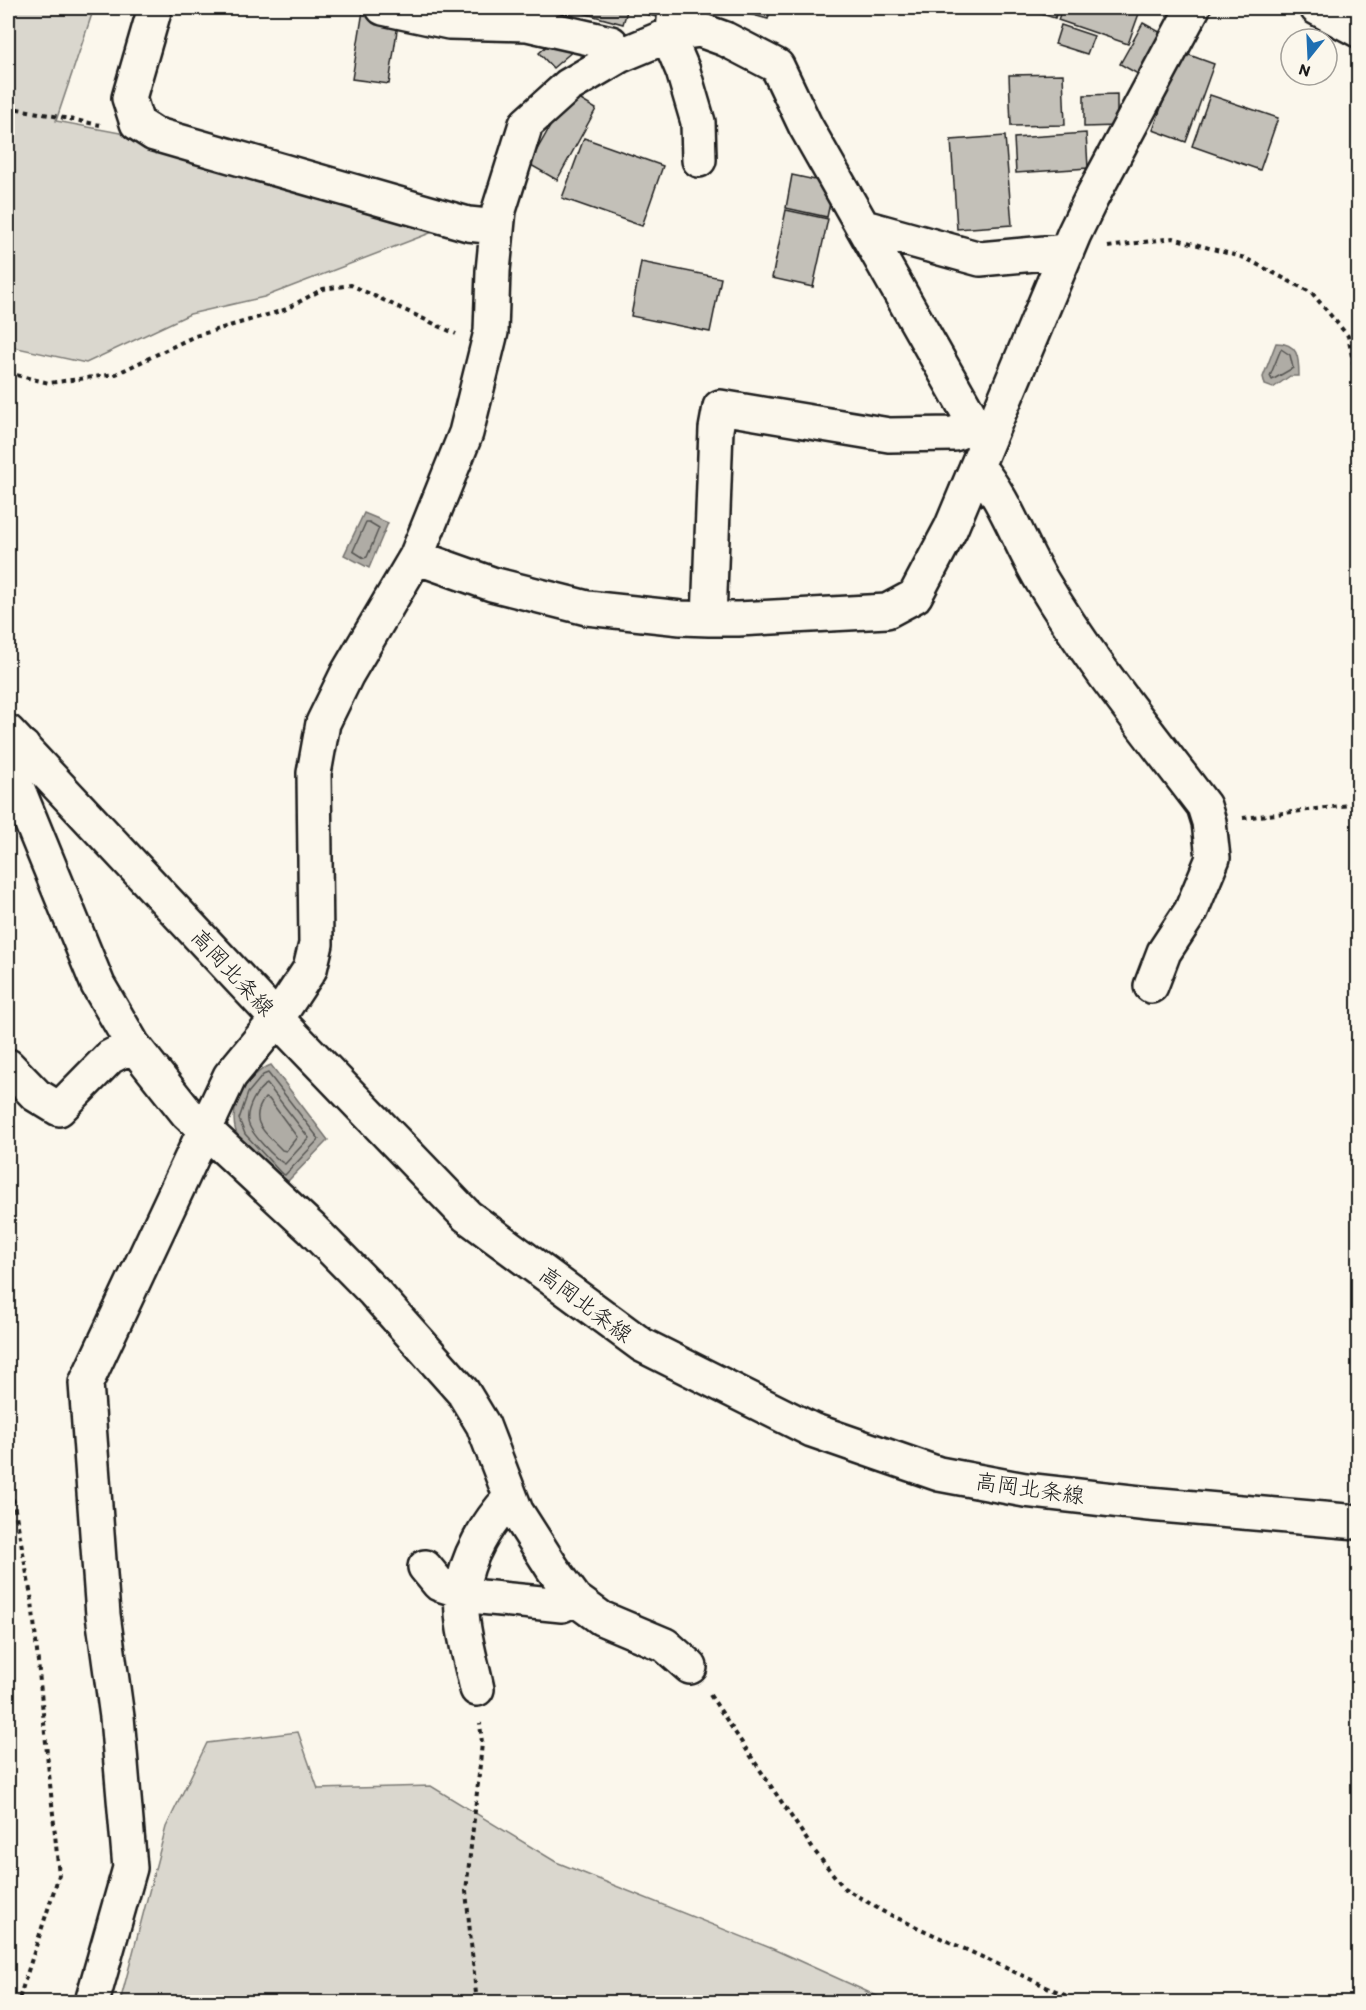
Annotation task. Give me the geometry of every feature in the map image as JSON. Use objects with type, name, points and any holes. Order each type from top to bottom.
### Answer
[{"type":"street","points":[[155,8],[129,98],[137,123],[154,134],[468,224],[497,227]]},
{"type":"street","points":[[383,8],[449,22],[527,24],[611,43],[619,56]]},
{"type":"street","points":[[416,557],[492,584],[587,608],[681,618],[738,619],[887,611],[915,596],[951,528],[979,445],[1091,199],[1193,8]]},
{"type":"street","points":[[1317,8],[1359,30]]},
{"type":"street","points":[[92,2002],[130,1869],[117,1718],[103,1615],[86,1383],[230,1076],[277,1019],[310,969],[316,944],[314,773],[323,723],[347,674],[416,557],[466,432],[490,332],[492,272],[499,210],[526,124],[568,86],[674,21]]},
{"type":"street","points":[[674,21],[672,45],[683,71],[698,122],[699,160]]},
{"type":"street","points":[[674,21],[725,39],[777,66],[805,125],[864,227],[979,445],[993,485],[1041,580],[1099,667],[1204,806],[1209,822],[1212,858],[1191,911],[1164,952],[1152,986]]},
{"type":"street","points":[[864,227],[980,259],[1067,251]]},
{"type":"street","points":[[709,619],[716,429],[720,407],[889,435],[954,434],[979,445]]},
{"type":"street","points":[[15,739],[15,782],[98,985],[133,1045],[187,1113],[311,1228],[374,1292],[463,1392],[483,1425],[516,1511],[575,1599],[601,1618],[665,1645],[690,1667]]},
{"type":"street","name":"高岡北条線","points":[[15,739],[277,1019],[467,1216],[642,1346],[812,1430],[939,1474],[1025,1490],[1149,1504],[1359,1522]]},
{"type":"street","points":[[8,1066],[36,1095],[58,1109],[110,1057],[133,1045]]},
{"type":"street","points":[[477,1689],[462,1612],[462,1592],[474,1550],[498,1511],[510,1498]]},
{"type":"street","points":[[424,1567],[439,1584],[481,1597],[562,1605],[575,1599]]},
{"type":"path","points":[[8,107],[130,130],[142,126]]},
{"type":"path","points":[[1067,251],[1173,238],[1245,258],[1312,293],[1348,336],[1359,386]]},
{"type":"path","points":[[8,373],[49,383],[116,374],[195,336],[284,310],[323,289],[351,285],[486,348]]},
{"type":"path","points":[[1359,391],[1352,452],[1359,471]]},
{"type":"path","points":[[1209,822],[1359,804]]},
{"type":"path","points":[[8,1472],[32,1601],[59,1875],[18,2002]]},
{"type":"path","points":[[690,1667],[726,1717],[813,1849],[844,1888],[884,1912],[1080,2002]]},
{"type":"path","points":[[475,2002],[466,1891],[482,1743],[477,1689]]},
{"type":"path","points":[[1354,2002],[1359,2000]]},
{"type":"shaded area","points":[[8,8],[94,8],[56,121],[136,136],[438,230],[264,297],[190,314],[86,363],[8,346]]},
{"type":"shaded area","points":[[298,1732],[318,1789],[431,1786],[556,1862],[773,1949],[890,2002],[120,2002],[166,1827],[207,1743]]},
{"type":"water","points":[[1276,343],[1289,345],[1296,352],[1299,376],[1290,376],[1273,388],[1265,385],[1263,377]]},
{"type":"water","points":[[364,513],[388,523],[369,568],[344,555]]},
{"type":"water","points":[[271,1065],[328,1140],[286,1183],[278,1179],[247,1148],[235,1128],[236,1106],[246,1085],[253,1077]]},
{"type":"building","points":[[565,8],[628,8],[623,24]]},
{"type":"building","points":[[635,8],[663,8],[660,18],[634,11]]},
{"type":"building","points":[[727,8],[771,8],[768,19]]},
{"type":"building","points":[[1021,8],[1058,8],[1055,18]]},
{"type":"building","points":[[1062,8],[1141,8],[1128,44],[1058,20]]},
{"type":"building","points":[[363,11],[399,17],[389,84],[352,79]]},
{"type":"building","points":[[1143,23],[1169,37],[1145,78],[1120,64]]},
{"type":"building","points":[[1061,25],[1094,36],[1087,54],[1055,44]]},
{"type":"building","points":[[560,34],[574,50],[553,68],[539,53]]},
{"type":"building","points":[[1181,52],[1214,64],[1186,142],[1153,130]]},
{"type":"building","points":[[1063,74],[1065,125],[1011,126],[1009,75]]},
{"type":"building","points":[[569,93],[596,109],[557,180],[529,164]]},
{"type":"building","points":[[1117,94],[1117,126],[1084,127],[1084,95]]},
{"type":"building","points":[[1210,95],[1278,118],[1260,170],[1192,146]]},
{"type":"building","points":[[1086,133],[1088,168],[1016,173],[1014,138]]},
{"type":"building","points":[[1005,136],[1012,225],[957,229],[951,140]]},
{"type":"building","points":[[584,138],[663,166],[642,226],[562,198]]},
{"type":"building","points":[[792,175],[834,184],[827,217],[786,208]]},
{"type":"building","points":[[786,210],[828,219],[813,287],[772,278]]},
{"type":"building","points":[[641,262],[721,278],[710,332],[631,316]]}]
